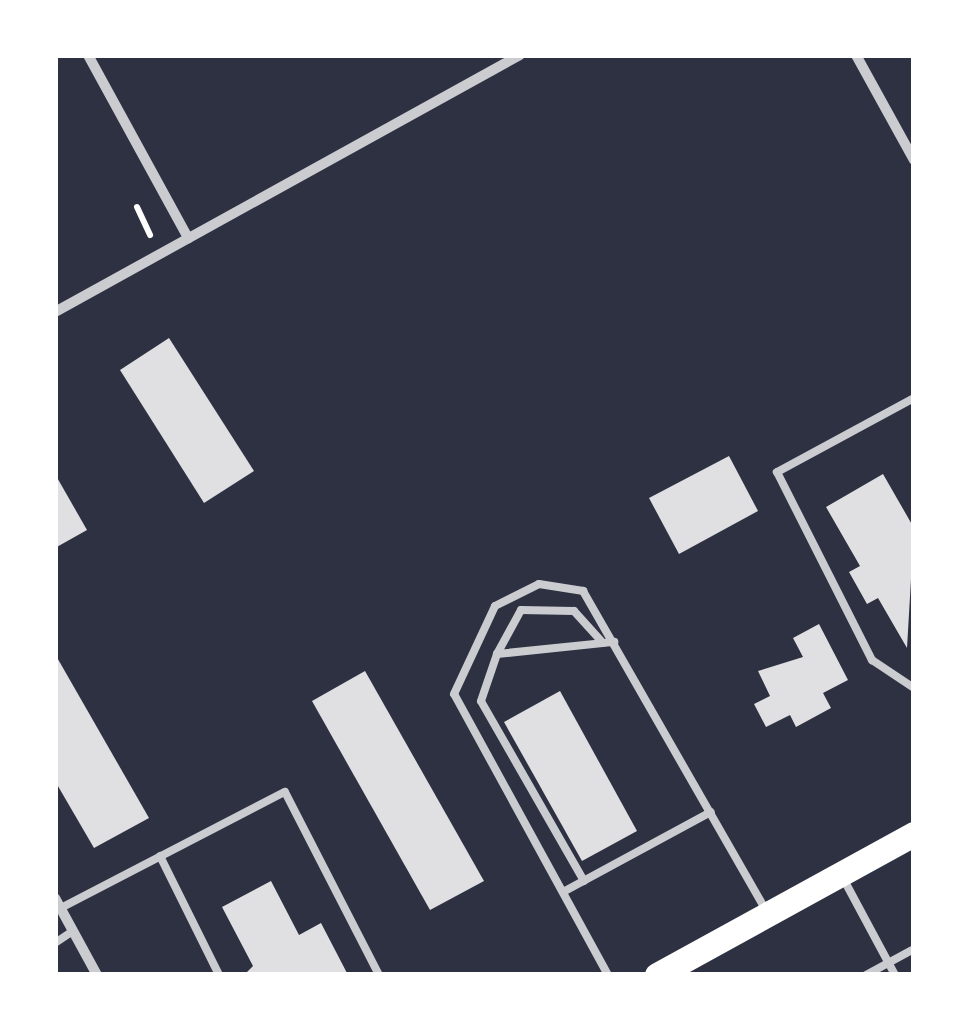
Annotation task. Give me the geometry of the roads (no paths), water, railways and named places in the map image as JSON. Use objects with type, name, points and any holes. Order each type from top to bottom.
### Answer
[{"type":"main road","points":[[657,975],[914,834]]},
{"type":"street","points":[[88,55],[188,238]]},
{"type":"street","points":[[55,312],[520,55]]},
{"type":"street","points":[[856,55],[914,160]]},
{"type":"street","points":[[57,905],[97,975]]},
{"type":"lane","points":[[914,398],[777,472],[872,660],[914,688]]},
{"type":"lane","points":[[608,975],[454,694],[495,606],[539,584],[582,591],[768,914]]},
{"type":"lane","points":[[584,881],[482,701],[497,654],[521,610],[574,611],[603,643]]},
{"type":"lane","points":[[497,654],[614,642]]},
{"type":"lane","points":[[57,905],[285,792],[379,975]]},
{"type":"lane","points":[[562,892],[711,812]]},
{"type":"lane","points":[[160,856],[218,975]]},
{"type":"lane","points":[[841,874],[895,975]]},
{"type":"lane","points":[[55,944],[73,931]]},
{"type":"lane","points":[[866,975],[914,949]]}]
